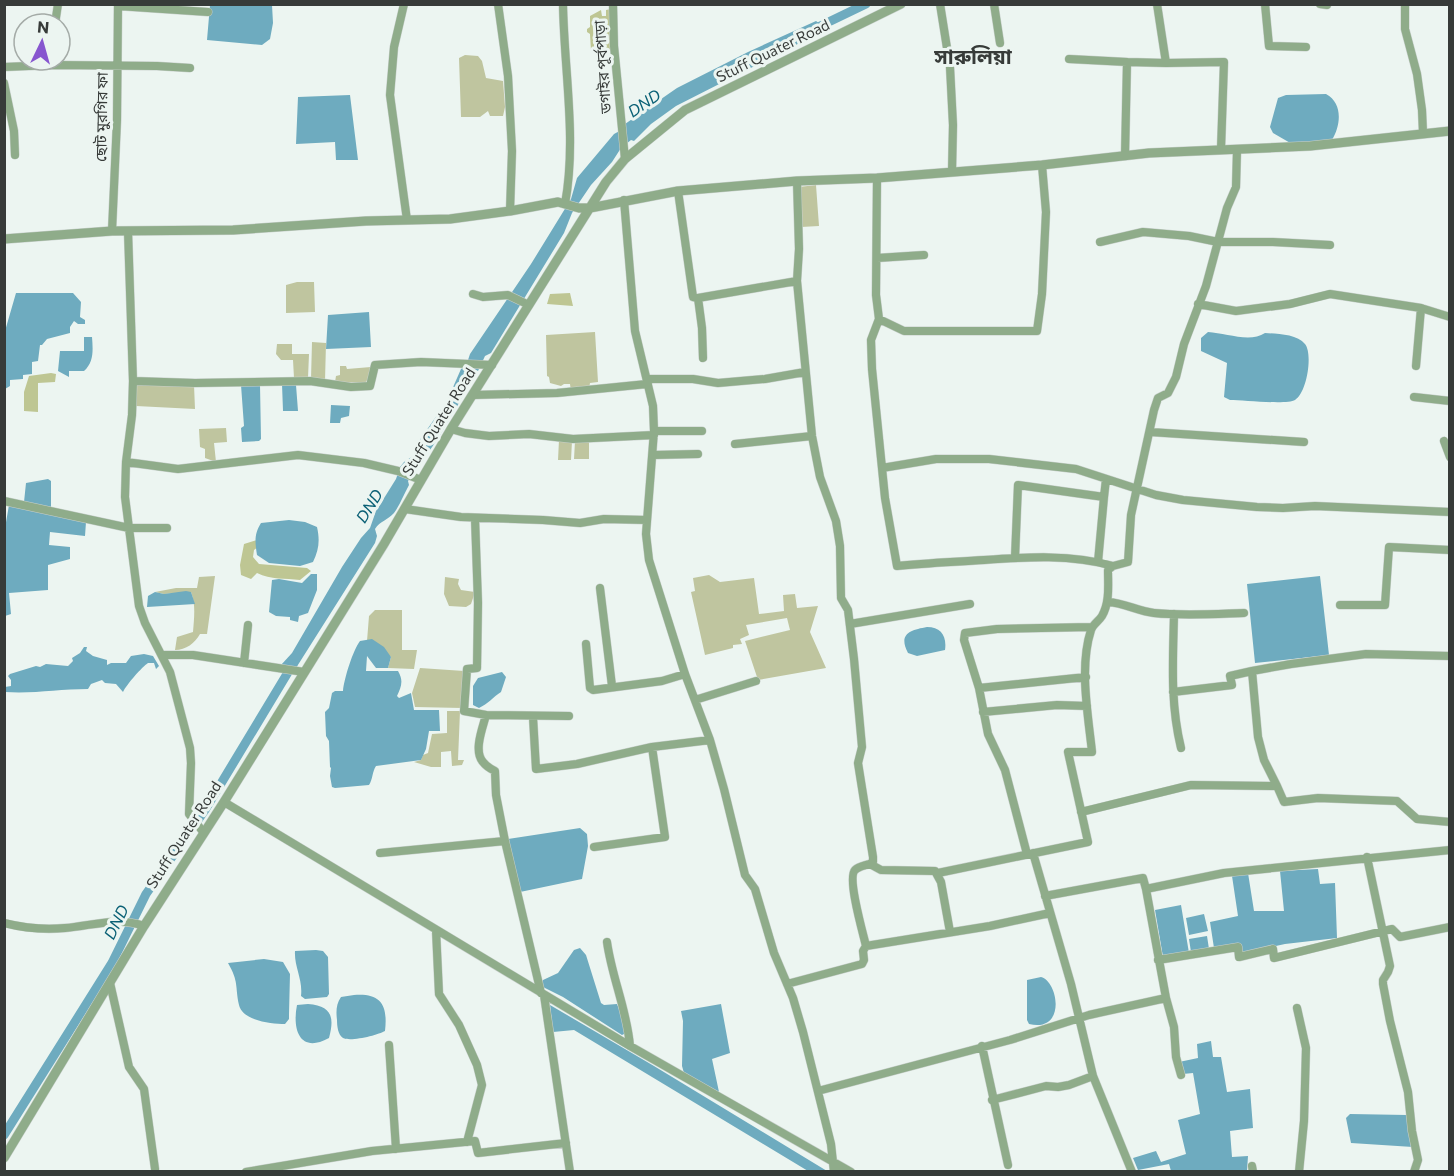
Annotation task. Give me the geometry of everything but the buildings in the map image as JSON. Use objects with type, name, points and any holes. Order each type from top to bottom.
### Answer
[{"type":"street","points":[[404,4],[394,47],[390,95],[407,220]]},
{"type":"street","points":[[498,4],[508,76],[512,151],[510,211]]},
{"type":"street","points":[[561,203],[569,182],[570,151],[562,4]]},
{"type":"street","name":"ডগাইর পূর্বপাড়া","points":[[613,4],[621,127],[625,154]]},
{"type":"street","name":"Stuff Quater Road","points":[[4,1158],[202,830],[224,802],[299,671],[405,509],[416,478],[473,395],[526,303],[625,154],[685,110],[884,9],[901,4]]},
{"type":"street","points":[[940,4],[950,67],[953,125],[952,172]]},
{"type":"street","points":[[994,4],[1000,43]]},
{"type":"street","points":[[1157,4],[1166,63]]},
{"type":"street","points":[[1265,4],[1269,46],[1306,47]]},
{"type":"street","points":[[1405,4],[1405,29],[1417,74],[1423,133]]},
{"type":"street","points":[[118,5],[208,12]]},
{"type":"street","name":"ছোট মুরগির ফা","points":[[112,231],[117,120],[118,5]]},
{"type":"street","points":[[1069,59],[1166,63],[1224,62],[1221,149]]},
{"type":"street","points":[[1125,156],[1127,62]]},
{"type":"street","points":[[72,63],[190,69]]},
{"type":"street","points":[[4,83],[14,131],[15,155]]},
{"type":"street","points":[[4,239],[112,231],[233,230],[450,219],[561,203],[579,208],[590,208],[678,191],[797,181],[877,178],[1221,149],[1310,146],[1449,130]]},
{"type":"street","points":[[1132,1172],[1093,1076],[1080,1019],[1045,896],[1005,770],[988,735],[979,688],[964,640],[965,633],[997,629],[1091,627],[1102,617],[1108,602],[1108,570],[1113,566],[1128,562],[1131,515],[1156,402],[1158,398],[1168,393],[1176,376],[1184,344],[1206,286],[1227,208],[1236,187],[1237,150]]},
{"type":"street","points":[[879,319],[904,331],[1037,331],[1042,304],[1046,212],[1042,165]]},
{"type":"street","points":[[877,178],[876,295],[879,319],[871,340],[882,468],[897,566],[933,562],[1054,557],[1113,566]]},
{"type":"street","points":[[787,984],[862,964],[863,951],[866,946],[852,881],[855,870],[873,862],[858,763],[862,747],[850,624],[848,610],[841,598],[840,546],[836,521],[819,477],[812,436],[797,281],[799,249],[797,181]]},
{"type":"street","points":[[678,191],[693,297],[797,281]]},
{"type":"street","points":[[624,200],[635,331],[653,406],[653,455],[646,520],[649,560],[685,674],[710,740],[745,875],[755,889],[774,953],[803,1032],[834,1160],[834,1172]]},
{"type":"street","points":[[128,231],[133,381],[125,497],[139,606],[170,672],[190,748],[189,814],[202,830]]},
{"type":"street","points":[[1100,242],[1143,232],[1189,236],[1218,242],[1330,245]]},
{"type":"street","points":[[877,258],[924,255]]},
{"type":"street","points":[[473,294],[483,297],[504,294],[526,303]]},
{"type":"street","points":[[1198,304],[1236,310],[1290,304],[1330,294],[1370,298],[1422,308],[1449,317]]},
{"type":"street","points":[[698,298],[703,358]]},
{"type":"street","points":[[1416,366],[1422,308]]},
{"type":"street","points":[[133,381],[310,381],[351,387],[370,386],[375,365],[421,362],[467,362],[492,365]]},
{"type":"street","points":[[473,395],[557,393],[647,384],[650,380],[693,379],[718,383],[805,372]]},
{"type":"street","points":[[1413,397],[1449,401]]},
{"type":"street","points":[[451,429],[489,436],[529,434],[573,439],[702,431]]},
{"type":"street","points":[[1150,432],[1304,442]]},
{"type":"street","points":[[735,444],[812,436]]},
{"type":"street","points":[[1444,441],[1449,457]]},
{"type":"street","points":[[653,455],[698,454]]},
{"type":"street","points":[[126,462],[178,469],[298,455],[362,462],[416,478]]},
{"type":"street","points":[[882,468],[936,459],[989,459],[1076,470],[1136,489],[1183,500],[1257,507],[1316,506],[1449,512]]},
{"type":"street","points":[[1098,562],[1106,479]]},
{"type":"street","points":[[1015,558],[1018,485],[1104,497]]},
{"type":"street","points":[[4,501],[129,528],[167,528]]},
{"type":"street","points":[[405,509],[475,519],[543,520],[580,524],[604,519],[646,520]]},
{"type":"street","points":[[475,519],[478,603],[477,668],[467,669],[464,711],[486,715],[569,716]]},
{"type":"street","points":[[1340,605],[1385,605],[1389,547],[1449,550]]},
{"type":"street","points":[[600,588],[612,686]]},
{"type":"street","points":[[1108,602],[1122,603],[1144,612],[1174,615],[1244,613]]},
{"type":"street","points":[[850,624],[970,604]]},
{"type":"street","points":[[1174,615],[1173,692],[1175,723],[1181,747]]},
{"type":"street","points":[[244,663],[248,625]]},
{"type":"street","points":[[870,864],[880,870],[930,869],[938,873],[1088,842],[1068,752],[1092,752],[1086,677],[1091,627]]},
{"type":"street","points":[[586,644],[590,688],[593,690],[662,681],[685,674]]},
{"type":"street","points":[[1173,692],[1232,685],[1230,676],[1301,662],[1366,654],[1449,656]]},
{"type":"street","points":[[162,655],[193,655],[299,671]]},
{"type":"street","points":[[1252,671],[1258,737],[1264,760],[1284,802],[1318,798],[1397,801],[1416,819],[1449,822]]},
{"type":"street","points":[[979,688],[1086,677]]},
{"type":"street","points":[[695,700],[756,681]]},
{"type":"street","points":[[983,712],[1048,705],[1087,706]]},
{"type":"street","points":[[486,715],[481,733],[480,757],[495,771],[496,795],[505,841],[543,994],[570,1172]]},
{"type":"street","points":[[533,717],[536,769],[569,765],[652,747],[710,740]]},
{"type":"street","points":[[594,847],[664,837],[652,747]]},
{"type":"street","points":[[1081,812],[1191,785],[1277,786]]},
{"type":"street","points":[[224,802],[630,1046],[834,1160],[851,1172]]},
{"type":"street","points":[[380,853],[505,841]]},
{"type":"street","points":[[1146,889],[1224,873],[1449,850]]},
{"type":"street","points":[[1367,857],[1390,966],[1383,984],[1408,1092],[1418,1160],[1414,1172]]},
{"type":"street","points":[[938,873],[950,932]]},
{"type":"street","points":[[1045,896],[1143,878],[1158,960],[1174,1026],[1176,1057],[1181,1076]]},
{"type":"street","points":[[866,946],[1050,913]]},
{"type":"street","points":[[4,922],[49,929],[114,921],[144,926]]},
{"type":"street","points":[[1158,960],[1238,947],[1239,957],[1273,949],[1274,958],[1392,929],[1400,937],[1449,927]]},
{"type":"street","points":[[436,930],[439,994],[459,1025],[477,1065],[482,1085],[467,1142]]},
{"type":"street","points":[[607,942],[611,969],[628,1026],[630,1046]]},
{"type":"street","points":[[110,983],[129,1067],[144,1089],[156,1170],[145,1172]]},
{"type":"street","points":[[818,1091],[1089,1015],[1166,998]]},
{"type":"street","points":[[1296,1008],[1306,1048],[1304,1121],[1299,1172]]},
{"type":"street","points":[[389,1045],[396,1149]]},
{"type":"street","points":[[982,1046],[1008,1165]]},
{"type":"street","points":[[992,1100],[1046,1086],[1058,1087],[1093,1076]]},
{"type":"street","points":[[246,1172],[285,1168],[396,1149],[475,1141],[478,1153],[566,1143]]},
{"type":"green space","points":[[611,9],[612,48],[610,52],[591,51],[590,34],[587,32],[590,27],[590,16],[601,10],[602,16],[606,16],[606,10]]},
{"type":"green space","points":[[465,55],[478,56],[482,61],[486,78],[503,81],[505,107],[503,116],[490,116],[488,111],[480,117],[461,117],[459,58]]},
{"type":"green space","points":[[816,185],[819,226],[801,227],[799,187]]},
{"type":"green space","points":[[297,282],[314,282],[315,312],[286,313],[286,285]]},
{"type":"green space","points":[[570,293],[573,306],[547,304],[550,294]]},
{"type":"green space","points":[[595,332],[598,382],[590,383],[589,388],[571,391],[570,384],[561,386],[550,383],[547,376],[546,335]]},
{"type":"green space","points":[[312,342],[326,343],[325,381],[311,379]]},
{"type":"green space","points":[[277,344],[292,344],[292,354],[309,354],[308,378],[294,378],[293,360],[281,360],[276,354]]},
{"type":"green space","points":[[340,366],[346,366],[347,369],[371,367],[369,378],[365,383],[335,382],[336,376],[340,375]]},
{"type":"green space","points":[[56,374],[55,382],[38,383],[38,412],[24,411],[24,392],[29,376]]},
{"type":"green space","points":[[137,384],[194,385],[195,409],[136,406]]},
{"type":"green space","points":[[226,428],[227,442],[214,443],[216,462],[205,458],[205,449],[200,447],[199,429]]},
{"type":"green space","points":[[559,440],[572,441],[571,460],[558,460]]},
{"type":"green space","points":[[575,441],[589,442],[589,459],[574,459]]},
{"type":"green space","points":[[257,540],[258,547],[254,550],[253,557],[259,564],[307,568],[311,571],[300,580],[273,578],[257,573],[251,579],[241,575],[240,565],[244,544]]},
{"type":"green space","points":[[709,575],[720,582],[754,578],[759,614],[784,611],[783,595],[795,594],[797,608],[818,606],[810,632],[826,668],[758,680],[745,641],[790,630],[787,618],[746,625],[749,635],[740,639],[742,644],[705,655],[691,592],[695,591],[693,578]]},
{"type":"green space","points":[[215,576],[207,634],[200,634],[190,645],[175,650],[177,637],[193,632],[193,597],[191,592],[164,594],[155,592],[176,588],[197,588],[199,577]]},
{"type":"green space","points":[[445,577],[459,579],[458,584],[461,590],[475,592],[471,604],[466,607],[449,606],[444,594]]},
{"type":"green space","points":[[375,610],[402,610],[402,650],[417,650],[414,669],[388,668],[391,657],[367,641],[369,616]]},
{"type":"green space","points":[[420,668],[464,671],[462,708],[415,707],[412,693]]},
{"type":"green space","points":[[447,711],[460,711],[458,760],[464,760],[462,765],[452,766],[451,751],[441,752],[441,767],[431,767],[414,762],[421,760],[423,755],[428,753],[432,734],[447,733]]},
{"type":"water","points":[[210,5],[272,5],[273,23],[270,39],[262,45],[207,40]]},
{"type":"water","points":[[816,21],[827,29],[676,106],[651,124],[634,141],[631,140],[621,148],[572,213],[564,233],[491,353],[485,356],[437,440],[408,481],[409,485],[396,510],[375,529],[377,536],[375,543],[296,668],[281,665],[292,653],[342,567],[370,528],[376,511],[396,479],[400,467],[413,456],[419,441],[447,401],[470,354],[531,264],[571,199],[577,178],[614,134],[625,128],[625,124],[677,88]]},
{"type":"water","points":[[1326,94],[1332,98],[1339,115],[1332,140],[1292,144],[1273,133],[1270,127],[1278,98],[1286,95]]},
{"type":"water","points":[[350,95],[358,160],[336,160],[335,142],[296,144],[298,97]]},
{"type":"water","points":[[16,293],[73,293],[81,302],[80,317],[85,320],[85,324],[78,324],[74,321],[70,327],[70,333],[47,339],[40,345],[38,361],[32,362],[32,374],[23,375],[23,379],[10,380],[10,386],[5,389],[5,331]]},
{"type":"water","points":[[369,312],[371,347],[326,349],[328,315]]},
{"type":"water","points":[[1208,332],[1245,337],[1265,333],[1292,336],[1301,341],[1307,349],[1309,364],[1303,390],[1295,400],[1283,402],[1230,400],[1224,397],[1227,363],[1201,351],[1201,338]]},
{"type":"water","points":[[84,337],[92,337],[90,364],[84,371],[69,371],[69,377],[58,371],[60,351],[84,351]]},
{"type":"water","points":[[282,384],[296,385],[298,411],[283,411]]},
{"type":"water","points":[[241,385],[260,385],[261,439],[259,441],[242,442],[241,428],[244,426]]},
{"type":"water","points":[[331,405],[350,406],[349,416],[341,418],[340,423],[330,423]]},
{"type":"water","points":[[48,479],[51,481],[51,508],[24,502],[26,483]]},
{"type":"water","points":[[9,505],[86,522],[85,536],[50,532],[49,545],[70,547],[70,559],[48,565],[48,590],[9,593],[11,614],[5,616],[5,528]]},
{"type":"water","points":[[289,520],[305,522],[317,527],[318,545],[313,562],[300,566],[269,563],[257,555],[256,538],[261,523]]},
{"type":"water","points":[[311,574],[317,574],[317,590],[308,613],[299,616],[298,622],[290,620],[290,617],[276,616],[269,612],[272,580],[302,583]]},
{"type":"water","points":[[1320,576],[1329,655],[1255,663],[1247,584]]},
{"type":"water","points":[[155,592],[164,594],[191,592],[195,604],[147,607],[148,596]]},
{"type":"water","points":[[932,627],[942,633],[945,650],[917,656],[908,653],[904,641],[907,634]]},
{"type":"water","points":[[372,639],[384,647],[391,657],[388,668],[376,668],[367,656],[366,671],[398,671],[401,687],[397,696],[399,698],[411,693],[414,710],[439,710],[440,731],[429,731],[426,749],[421,760],[376,766],[369,785],[335,788],[332,787],[330,776],[325,712],[329,708],[332,693],[343,691],[349,665],[360,641]]},
{"type":"water","points":[[87,647],[86,651],[93,656],[107,660],[107,665],[126,663],[131,656],[144,654],[153,656],[159,666],[156,669],[154,663],[148,663],[123,692],[116,684],[105,683],[102,680],[91,684],[88,689],[5,692],[5,687],[11,686],[8,676],[10,674],[46,664],[68,666],[73,661],[72,658]]},
{"type":"water","points":[[502,672],[506,677],[501,692],[479,708],[473,705],[473,686],[478,678]]},
{"type":"water","points":[[580,828],[587,834],[588,846],[582,879],[520,892],[508,839]]},
{"type":"water","points":[[1318,869],[1320,884],[1335,883],[1337,938],[1285,944],[1242,953],[1240,944],[1214,948],[1210,922],[1238,916],[1232,876],[1248,873],[1254,911],[1284,911],[1280,871]]},
{"type":"water","points":[[1181,905],[1189,953],[1163,957],[1155,910]]},
{"type":"water","points":[[1204,914],[1208,931],[1189,935],[1186,918]]},
{"type":"water","points":[[1207,936],[1209,949],[1191,952],[1189,939]]},
{"type":"water","points":[[580,948],[586,955],[601,1003],[604,1005],[617,1004],[624,1021],[624,1034],[622,1035],[563,997],[543,987],[541,983],[558,973],[574,950]]},
{"type":"water","points":[[295,951],[323,951],[328,957],[329,994],[327,997],[305,999],[301,996]]},
{"type":"water","points":[[264,959],[283,962],[290,974],[289,1019],[285,1024],[252,1018],[246,1015],[239,1005],[235,980],[228,963]]},
{"type":"water","points":[[1041,977],[1047,981],[1055,996],[1054,1014],[1049,1021],[1041,1025],[1029,1024],[1027,1020],[1027,980]]},
{"type":"water","points":[[371,996],[381,1002],[385,1014],[385,1031],[358,1039],[341,1037],[337,1025],[338,1002],[341,997]]},
{"type":"water","points":[[308,1004],[322,1007],[329,1014],[331,1024],[329,1038],[311,1043],[300,1037],[296,1023],[297,1005]]},
{"type":"water","points":[[721,1004],[730,1053],[712,1059],[719,1092],[684,1073],[681,1011]]},
{"type":"water","points":[[550,1005],[827,1171],[808,1171],[574,1030],[553,1032]]},
{"type":"water","points":[[1211,1041],[1213,1057],[1221,1057],[1227,1092],[1250,1089],[1253,1128],[1230,1131],[1232,1157],[1248,1156],[1247,1171],[1171,1171],[1169,1164],[1138,1170],[1133,1158],[1156,1151],[1161,1162],[1186,1154],[1178,1120],[1200,1114],[1193,1073],[1183,1074],[1179,1062],[1198,1058],[1197,1044]]},
{"type":"water","points":[[1350,1114],[1407,1115],[1413,1147],[1351,1143],[1346,1118]]},
{"type":"waterway","name":"DND","points":[[812,30],[866,4]]},
{"type":"waterway","name":"DND","points":[[4,1135],[112,963],[146,894],[205,810],[293,664]]},
{"type":"district","name":"সারুলিয়া","points":[[973,57]]}]
